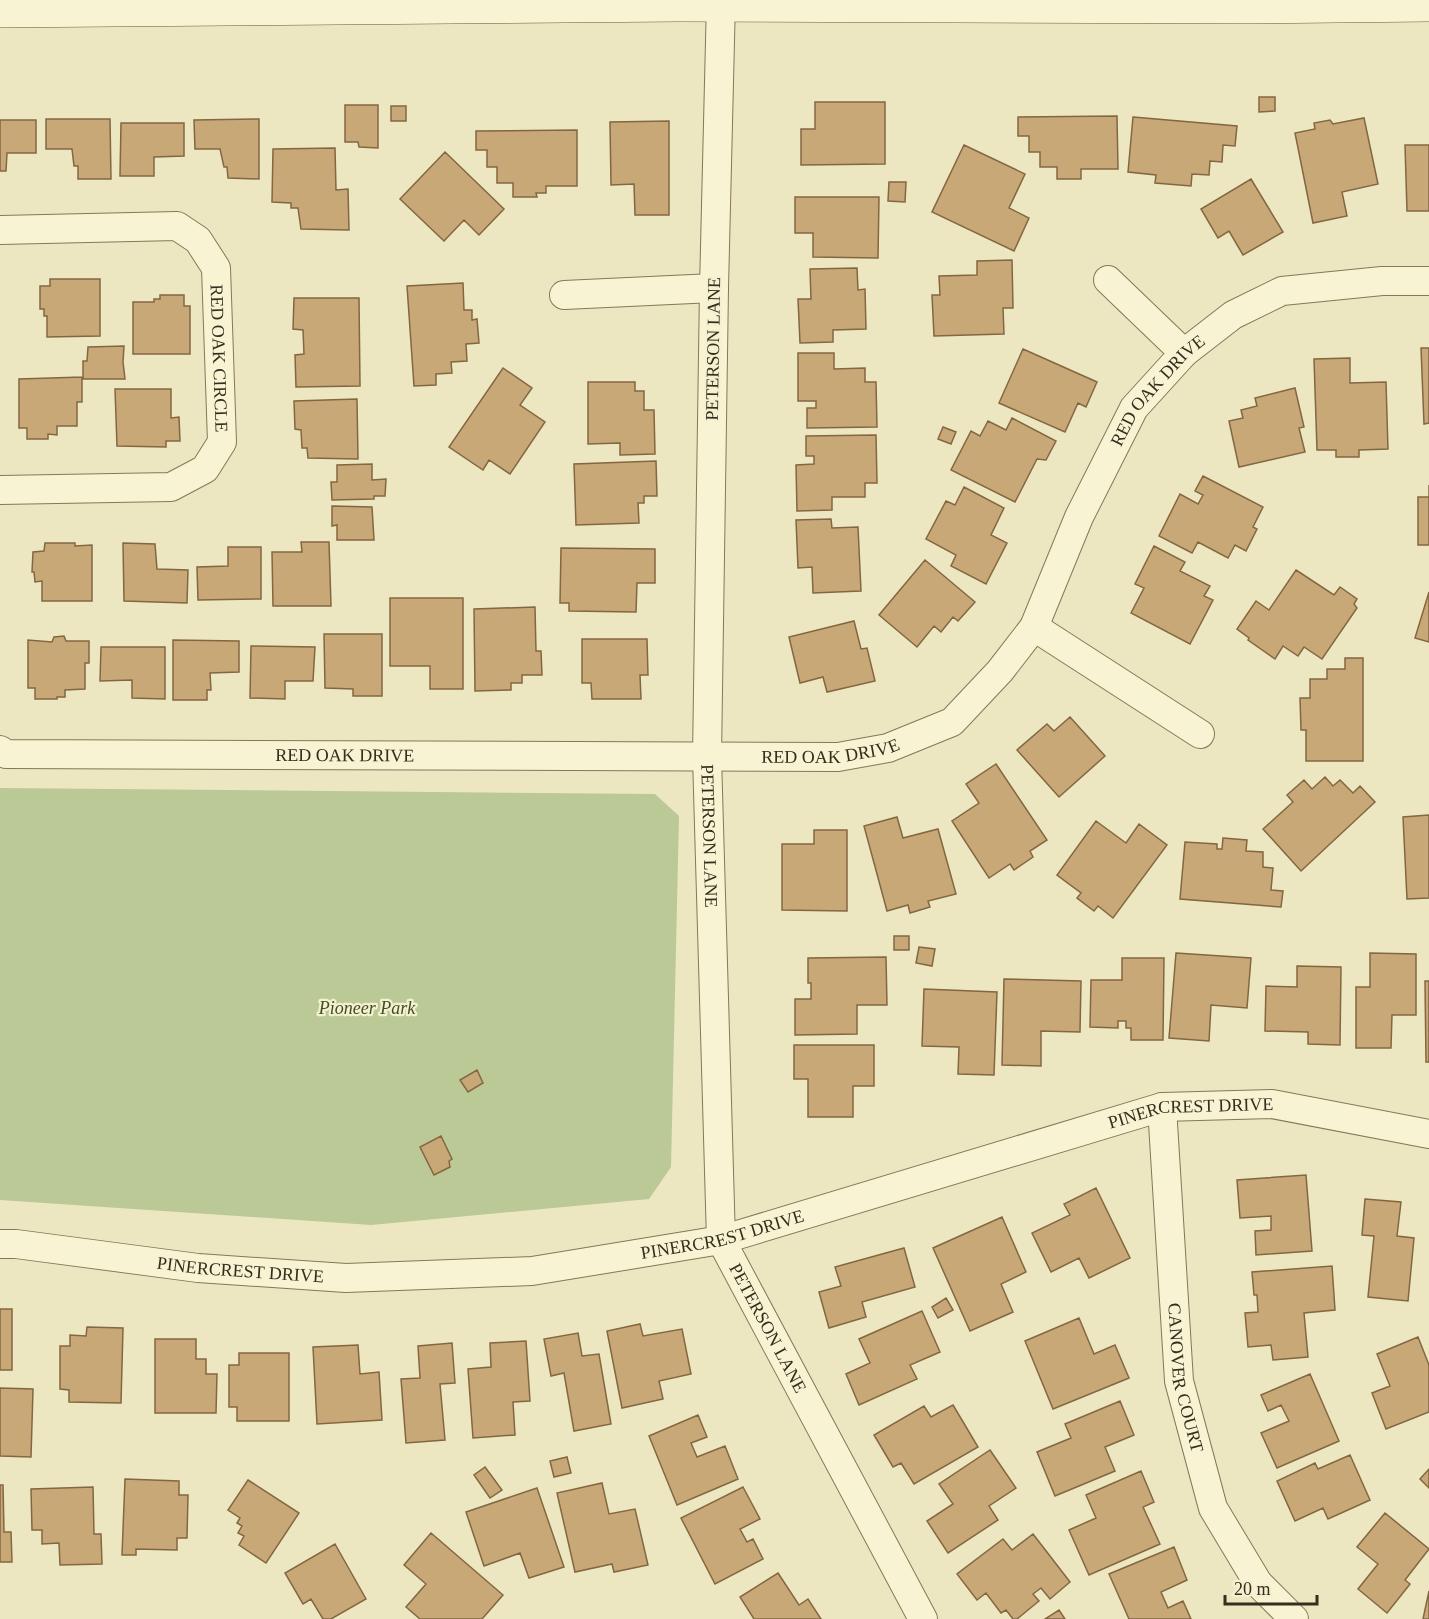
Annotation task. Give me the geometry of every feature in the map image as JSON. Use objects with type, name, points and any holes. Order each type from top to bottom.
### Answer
[{"type":"main road","points":[[0,10],[721,3],[1381,3],[1429,5]]},
{"type":"street","name":"PETERSON LANE","points":[[721,3],[707,758],[721,1240],[923,1619]]},
{"type":"street","name":"RED OAK CIRCLE","points":[[0,230],[177,226],[198,240],[216,267],[222,442],[205,469],[171,487],[0,490]]},
{"type":"street","points":[[1108,280],[1184,353]]},
{"type":"street","name":"RED OAK DRIVE","points":[[0,750],[6,754],[838,758],[888,748],[952,722],[1000,671],[1034,627],[1079,517],[1134,408],[1184,353],[1233,315],[1282,291],[1382,281],[1429,281]]},
{"type":"street","points":[[564,295],[714,288]]},
{"type":"street","points":[[1034,627],[1200,734]]},
{"type":"street","name":"PINERCREST DRIVE","points":[[0,1244],[198,1268],[346,1278],[532,1271],[721,1240],[1162,1107],[1272,1104],[1429,1134]]},
{"type":"street","name":"CANOVER COURT","points":[[1162,1107],[1179,1381],[1213,1508],[1258,1583],[1294,1619]]},
{"type":"green space","name":"Pioneer Park","points":[[0,788],[655,794],[679,816],[671,1167],[649,1199],[371,1225],[0,1200]]},
{"type":"building","points":[[1259,97],[1275,97],[1275,111],[1259,112]]},
{"type":"building","points":[[815,102],[885,102],[885,164],[801,165],[801,129],[815,129]]},
{"type":"building","points":[[345,105],[378,105],[378,148],[359,147],[358,142],[345,142]]},
{"type":"building","points":[[391,106],[406,106],[406,121],[391,121]]},
{"type":"building","points":[[1117,116],[1118,169],[1081,169],[1081,179],[1057,179],[1057,167],[1040,167],[1040,152],[1029,152],[1029,136],[1018,136],[1018,117]]},
{"type":"building","points":[[1133,117],[1237,126],[1235,146],[1223,145],[1222,162],[1210,161],[1209,175],[1192,174],[1191,186],[1155,183],[1156,175],[1128,172]]},
{"type":"building","points":[[1364,118],[1378,184],[1342,192],[1347,216],[1313,223],[1295,133],[1315,129],[1314,123],[1330,120],[1333,124]]},
{"type":"building","points":[[46,119],[110,119],[111,179],[78,179],[78,166],[74,166],[72,149],[46,149]]},
{"type":"building","points":[[259,119],[259,179],[228,178],[227,167],[224,167],[220,149],[195,149],[194,120]]},
{"type":"building","points":[[0,120],[36,120],[36,153],[7,153],[6,171],[0,171]]},
{"type":"building","points":[[669,121],[669,215],[635,215],[634,184],[611,185],[610,122]]},
{"type":"building","points":[[121,123],[184,123],[184,156],[154,157],[154,176],[120,176]]},
{"type":"building","points":[[577,130],[577,186],[546,186],[546,193],[536,193],[537,197],[513,197],[513,183],[497,183],[497,167],[487,167],[487,150],[476,150],[476,131]]},
{"type":"building","points":[[964,145],[1025,174],[1009,208],[1029,218],[1014,251],[932,212]]},
{"type":"building","points":[[1405,145],[1429,145],[1429,211],[1407,211]]},
{"type":"building","points":[[335,148],[336,190],[348,189],[349,230],[301,229],[298,208],[291,208],[291,203],[272,202],[273,149]]},
{"type":"building","points":[[445,152],[504,209],[479,235],[464,220],[444,241],[400,199]]},
{"type":"building","points":[[1251,179],[1283,232],[1243,255],[1229,231],[1218,238],[1201,209]]},
{"type":"building","points":[[889,182],[906,182],[905,202],[888,201]]},
{"type":"building","points":[[795,197],[879,197],[878,258],[813,257],[813,233],[795,233]]},
{"type":"building","points":[[1012,260],[1013,308],[1003,308],[1004,334],[934,336],[932,295],[940,295],[939,276],[977,275],[977,261]]},
{"type":"building","points":[[857,268],[858,290],[865,289],[866,329],[833,330],[833,342],[800,343],[798,299],[811,299],[810,269]]},
{"type":"building","points":[[50,279],[100,279],[100,336],[47,337],[47,316],[44,316],[44,309],[40,309],[40,286],[50,286]]},
{"type":"building","points":[[463,283],[464,310],[472,310],[472,320],[477,319],[479,343],[466,344],[467,361],[451,362],[452,373],[436,374],[436,385],[414,386],[407,286]]},
{"type":"building","points":[[160,295],[184,295],[184,306],[190,306],[190,354],[133,354],[133,302],[154,302],[154,299],[160,299]]},
{"type":"building","points":[[294,298],[359,298],[360,386],[296,387],[295,355],[304,354],[303,330],[293,329]]},
{"type":"building","points":[[124,346],[125,379],[83,379],[83,361],[87,361],[88,347]]},
{"type":"building","points":[[1421,348],[1429,348],[1429,423],[1424,424]]},
{"type":"building","points":[[1023,349],[1097,382],[1086,407],[1078,403],[1065,432],[999,403]]},
{"type":"building","points":[[798,353],[834,353],[834,369],[865,368],[865,382],[876,382],[877,427],[807,428],[807,408],[816,408],[816,401],[798,401]]},
{"type":"building","points":[[1350,358],[1350,383],[1386,382],[1388,449],[1359,450],[1359,457],[1336,457],[1336,450],[1317,450],[1314,359]]},
{"type":"building","points":[[503,368],[532,388],[520,405],[545,422],[510,474],[489,460],[483,470],[449,447]]},
{"type":"building","points":[[82,377],[82,402],[77,402],[77,426],[57,426],[57,435],[48,434],[48,439],[27,439],[27,428],[19,428],[19,379]]},
{"type":"building","points":[[588,382],[635,382],[635,391],[644,391],[644,410],[654,410],[655,454],[620,455],[620,443],[588,444]]},
{"type":"building","points":[[1295,388],[1304,427],[1299,428],[1305,452],[1239,467],[1229,421],[1243,418],[1241,410],[1257,406],[1255,398]]},
{"type":"building","points":[[115,389],[171,389],[171,418],[179,417],[180,441],[166,441],[166,447],[117,446]]},
{"type":"building","points":[[357,399],[358,459],[308,458],[307,448],[302,448],[301,430],[295,429],[294,401]]},
{"type":"building","points":[[1012,418],[1056,441],[1046,460],[1037,459],[1015,502],[951,470],[971,431],[980,436],[988,421],[1006,430]]},
{"type":"building","points":[[943,427],[956,432],[951,444],[938,439]]},
{"type":"building","points":[[876,435],[877,483],[865,483],[865,497],[832,497],[832,510],[797,511],[796,465],[814,464],[814,456],[806,456],[806,436]]},
{"type":"building","points":[[656,461],[657,496],[644,496],[644,503],[638,503],[639,523],[576,525],[574,464]]},
{"type":"building","points":[[372,464],[372,480],[386,479],[385,496],[374,496],[374,499],[332,500],[331,482],[337,482],[337,465]]},
{"type":"building","points":[[1203,476],[1263,507],[1253,527],[1257,529],[1246,551],[1235,545],[1228,558],[1198,542],[1192,553],[1159,536],[1180,494],[1198,504],[1203,495],[1195,491]]},
{"type":"building","points":[[964,487],[1004,508],[991,535],[1007,543],[986,584],[951,566],[956,555],[926,539],[946,501],[955,505]]},
{"type":"building","points":[[1418,497],[1429,497],[1429,545],[1418,545]]},
{"type":"building","points":[[332,506],[372,507],[374,540],[337,540],[337,525],[332,526]]},
{"type":"building","points":[[831,519],[832,528],[858,527],[861,591],[813,593],[812,567],[798,568],[796,520]]},
{"type":"building","points":[[301,542],[329,542],[331,606],[273,606],[272,552],[302,552]]},
{"type":"building","points":[[45,543],[92,545],[92,601],[42,601],[42,581],[35,582],[34,572],[32,572],[33,552],[44,551]]},
{"type":"building","points":[[123,543],[155,544],[157,569],[188,570],[187,603],[124,601]]},
{"type":"building","points":[[1154,546],[1185,562],[1180,571],[1210,586],[1204,596],[1213,600],[1190,644],[1131,613],[1144,588],[1135,584]]},
{"type":"building","points":[[228,547],[261,547],[261,599],[198,600],[197,567],[228,566]]},
{"type":"building","points":[[561,548],[655,549],[655,583],[637,583],[636,612],[569,611],[569,603],[560,603]]},
{"type":"building","points":[[925,560],[975,602],[958,621],[953,617],[941,632],[934,626],[917,647],[879,615]]},
{"type":"building","points":[[1296,570],[1334,595],[1340,587],[1357,599],[1354,604],[1357,608],[1322,659],[1304,647],[1298,656],[1283,646],[1275,659],[1248,640],[1249,638],[1237,629],[1256,601],[1269,610]]},
{"type":"building","points":[[1429,592],[1429,642],[1415,638]]},
{"type":"building","points":[[390,598],[463,598],[463,689],[430,689],[430,666],[390,666]]},
{"type":"building","points":[[535,607],[536,651],[541,651],[542,675],[522,675],[522,683],[511,683],[511,690],[475,691],[474,609]]},
{"type":"building","points":[[854,621],[861,649],[867,648],[875,681],[827,692],[823,677],[800,683],[789,637]]},
{"type":"building","points":[[324,634],[382,634],[382,696],[353,696],[353,689],[325,688]]},
{"type":"building","points":[[64,636],[66,641],[89,641],[89,663],[85,663],[85,689],[65,690],[65,697],[57,697],[57,699],[35,699],[35,688],[28,688],[28,640],[52,642],[54,637]]},
{"type":"building","points":[[582,639],[647,639],[648,675],[640,675],[641,699],[592,699],[591,683],[582,683]]},
{"type":"building","points":[[173,640],[239,641],[239,672],[210,673],[211,690],[207,690],[207,700],[173,700]]},
{"type":"building","points":[[251,646],[315,647],[313,681],[285,681],[285,699],[250,698]]},
{"type":"building","points":[[101,647],[165,647],[165,699],[132,698],[132,680],[100,681]]},
{"type":"building","points":[[1345,658],[1363,658],[1363,761],[1306,761],[1306,730],[1301,730],[1300,698],[1310,698],[1310,679],[1327,679],[1327,669],[1345,669]]},
{"type":"building","points":[[1070,717],[1105,756],[1059,797],[1017,750],[1047,724],[1054,731]]},
{"type":"building","points":[[996,764],[1047,840],[1030,851],[1033,857],[1014,870],[1010,864],[989,878],[952,821],[979,803],[966,784]]},
{"type":"building","points":[[1325,777],[1333,786],[1340,780],[1353,793],[1360,786],[1375,802],[1301,871],[1263,829],[1293,802],[1287,795],[1304,780],[1312,789]]},
{"type":"building","points":[[1429,815],[1429,898],[1407,899],[1403,817]]},
{"type":"building","points":[[897,817],[903,838],[938,829],[956,894],[928,901],[930,907],[910,913],[908,905],[887,911],[864,826]]},
{"type":"building","points":[[1096,821],[1126,843],[1139,824],[1167,845],[1113,918],[1098,906],[1094,911],[1077,898],[1081,893],[1057,875]]},
{"type":"building","points":[[814,830],[847,830],[847,911],[782,910],[782,844],[814,844]]},
{"type":"building","points":[[1223,838],[1247,840],[1246,851],[1263,852],[1263,867],[1273,868],[1271,890],[1283,891],[1281,907],[1180,899],[1185,842],[1217,844],[1217,849],[1222,849]]},
{"type":"building","points":[[894,936],[909,936],[909,950],[894,950]]},
{"type":"building","points":[[919,947],[935,949],[932,966],[916,963]]},
{"type":"building","points":[[1176,953],[1251,958],[1247,1008],[1211,1005],[1209,1041],[1169,1038]]},
{"type":"building","points":[[1370,953],[1416,954],[1416,1015],[1392,1015],[1391,1048],[1356,1048],[1356,987],[1370,987]]},
{"type":"building","points":[[886,957],[887,1005],[857,1005],[857,1034],[795,1035],[795,999],[811,999],[811,983],[808,983],[808,958]]},
{"type":"building","points":[[1122,958],[1164,958],[1163,1040],[1131,1040],[1131,1028],[1126,1028],[1126,1021],[1118,1021],[1118,1028],[1090,1027],[1091,980],[1122,980]]},
{"type":"building","points":[[1297,966],[1341,967],[1340,1045],[1308,1044],[1308,1032],[1265,1031],[1266,986],[1297,987]]},
{"type":"building","points":[[1004,979],[1081,981],[1080,1032],[1041,1031],[1041,1066],[1002,1065]]},
{"type":"building","points":[[1425,981],[1429,981],[1429,1062],[1426,1062]]},
{"type":"building","points":[[924,989],[997,992],[994,1075],[958,1074],[959,1047],[922,1046]]},
{"type":"building","points":[[794,1045],[874,1045],[874,1086],[853,1086],[853,1117],[808,1117],[808,1079],[794,1079]]},
{"type":"building","points":[[477,1070],[483,1083],[468,1092],[460,1080]]},
{"type":"building","points":[[441,1136],[452,1159],[449,1161],[450,1167],[434,1175],[420,1147]]},
{"type":"building","points":[[1306,1175],[1312,1251],[1256,1255],[1255,1231],[1271,1230],[1271,1216],[1240,1218],[1237,1180]]},
{"type":"building","points":[[1096,1188],[1130,1258],[1089,1278],[1079,1258],[1051,1272],[1032,1233],[1070,1215],[1064,1204]]},
{"type":"building","points":[[1365,1199],[1401,1202],[1397,1236],[1414,1238],[1408,1301],[1368,1297],[1374,1236],[1362,1235]]},
{"type":"building","points":[[1002,1217],[1026,1272],[1001,1284],[1013,1312],[970,1331],[933,1248]]},
{"type":"building","points":[[904,1248],[915,1287],[862,1302],[866,1317],[829,1328],[819,1292],[841,1286],[835,1267]]},
{"type":"building","points":[[1332,1266],[1335,1310],[1304,1313],[1308,1357],[1273,1360],[1271,1345],[1248,1347],[1245,1313],[1258,1312],[1252,1272]]},
{"type":"building","points":[[946,1298],[953,1310],[938,1318],[932,1307]]},
{"type":"building","points":[[0,1309],[12,1309],[12,1370],[0,1370]]},
{"type":"building","points":[[922,1311],[940,1352],[910,1365],[917,1379],[859,1405],[846,1374],[870,1363],[859,1339]]},
{"type":"building","points":[[1079,1318],[1094,1354],[1115,1345],[1129,1378],[1053,1409],[1025,1341]]},
{"type":"building","points":[[640,1324],[643,1336],[682,1329],[691,1374],[659,1381],[663,1399],[622,1408],[607,1331]]},
{"type":"building","points":[[87,1327],[123,1328],[121,1403],[69,1402],[69,1390],[60,1389],[60,1346],[70,1346],[70,1335],[86,1336]]},
{"type":"building","points":[[578,1333],[582,1356],[599,1354],[611,1424],[574,1431],[564,1373],[551,1376],[544,1339]]},
{"type":"building","points":[[1418,1337],[1429,1365],[1429,1412],[1386,1429],[1372,1393],[1390,1386],[1377,1354]]},
{"type":"building","points":[[155,1339],[196,1339],[196,1359],[206,1359],[206,1374],[217,1374],[216,1413],[155,1413]]},
{"type":"building","points":[[526,1341],[530,1401],[513,1402],[515,1435],[473,1438],[468,1369],[491,1367],[490,1343]]},
{"type":"building","points":[[452,1343],[455,1383],[440,1384],[445,1440],[406,1443],[401,1379],[420,1378],[418,1346]]},
{"type":"building","points":[[358,1345],[360,1374],[379,1372],[382,1420],[317,1424],[313,1347]]},
{"type":"building","points":[[239,1353],[289,1353],[289,1421],[237,1421],[237,1407],[229,1407],[229,1365],[239,1365]]},
{"type":"building","points":[[1310,1374],[1339,1441],[1277,1468],[1261,1433],[1289,1421],[1281,1405],[1268,1411],[1261,1395]]},
{"type":"building","points":[[0,1388],[33,1389],[31,1457],[0,1456]]},
{"type":"building","points":[[1120,1401],[1134,1435],[1105,1447],[1115,1471],[1055,1496],[1037,1452],[1071,1438],[1065,1424]]},
{"type":"building","points":[[953,1405],[978,1447],[914,1484],[901,1463],[893,1467],[874,1435],[924,1406],[931,1417]]},
{"type":"building","points":[[698,1415],[707,1437],[691,1443],[697,1457],[725,1446],[738,1479],[677,1505],[649,1436]]},
{"type":"building","points":[[990,1450],[1016,1488],[989,1506],[998,1520],[948,1553],[927,1521],[953,1504],[939,1484]]},
{"type":"building","points":[[1350,1455],[1370,1500],[1328,1519],[1323,1508],[1295,1521],[1277,1481],[1315,1463],[1318,1469]]},
{"type":"building","points":[[567,1457],[571,1473],[554,1477],[550,1461]]},
{"type":"building","points":[[485,1467],[502,1490],[490,1498],[474,1475]]},
{"type":"building","points":[[1429,1469],[1429,1488],[1420,1479]]},
{"type":"building","points":[[1141,1471],[1154,1502],[1143,1507],[1160,1544],[1089,1575],[1069,1530],[1096,1518],[1086,1495]]},
{"type":"building","points":[[125,1479],[179,1481],[179,1495],[188,1495],[187,1538],[177,1538],[177,1550],[136,1549],[136,1555],[122,1555]]},
{"type":"building","points":[[248,1480],[299,1513],[266,1563],[239,1545],[244,1536],[238,1533],[242,1526],[237,1523],[240,1518],[228,1510]]},
{"type":"building","points":[[602,1483],[609,1514],[635,1509],[648,1565],[614,1572],[612,1564],[575,1572],[557,1493]]},
{"type":"building","points":[[0,1485],[3,1485],[4,1532],[11,1532],[12,1562],[0,1562]]},
{"type":"building","points":[[93,1487],[94,1534],[101,1534],[102,1564],[60,1565],[59,1543],[42,1544],[42,1530],[32,1530],[31,1489]]},
{"type":"building","points":[[743,1487],[760,1519],[740,1529],[747,1542],[753,1539],[763,1559],[715,1584],[681,1518]]},
{"type":"building","points":[[537,1488],[564,1567],[529,1578],[520,1553],[484,1566],[466,1512]]},
{"type":"building","points":[[1385,1513],[1429,1549],[1405,1580],[1410,1584],[1387,1613],[1358,1589],[1378,1564],[1357,1547]]},
{"type":"building","points":[[431,1533],[503,1595],[482,1619],[420,1619],[406,1607],[426,1584],[404,1565]]},
{"type":"building","points":[[1033,1534],[1070,1582],[1050,1599],[1041,1588],[1033,1594],[1039,1601],[1017,1619],[1013,1619],[1006,1610],[1001,1613],[986,1593],[977,1600],[957,1574],[1003,1539],[1012,1550]]},
{"type":"building","points":[[335,1544],[366,1599],[331,1619],[323,1619],[311,1599],[303,1604],[285,1573]]},
{"type":"building","points":[[1174,1547],[1187,1580],[1161,1592],[1168,1608],[1183,1601],[1191,1619],[1129,1619],[1109,1574]]},
{"type":"building","points":[[778,1573],[799,1605],[808,1599],[821,1619],[754,1619],[740,1597]]},
{"type":"building","points":[[1429,1591],[1429,1619],[1423,1619]]},
{"type":"building","points":[[1059,1610],[1065,1619],[1045,1619]]}]
